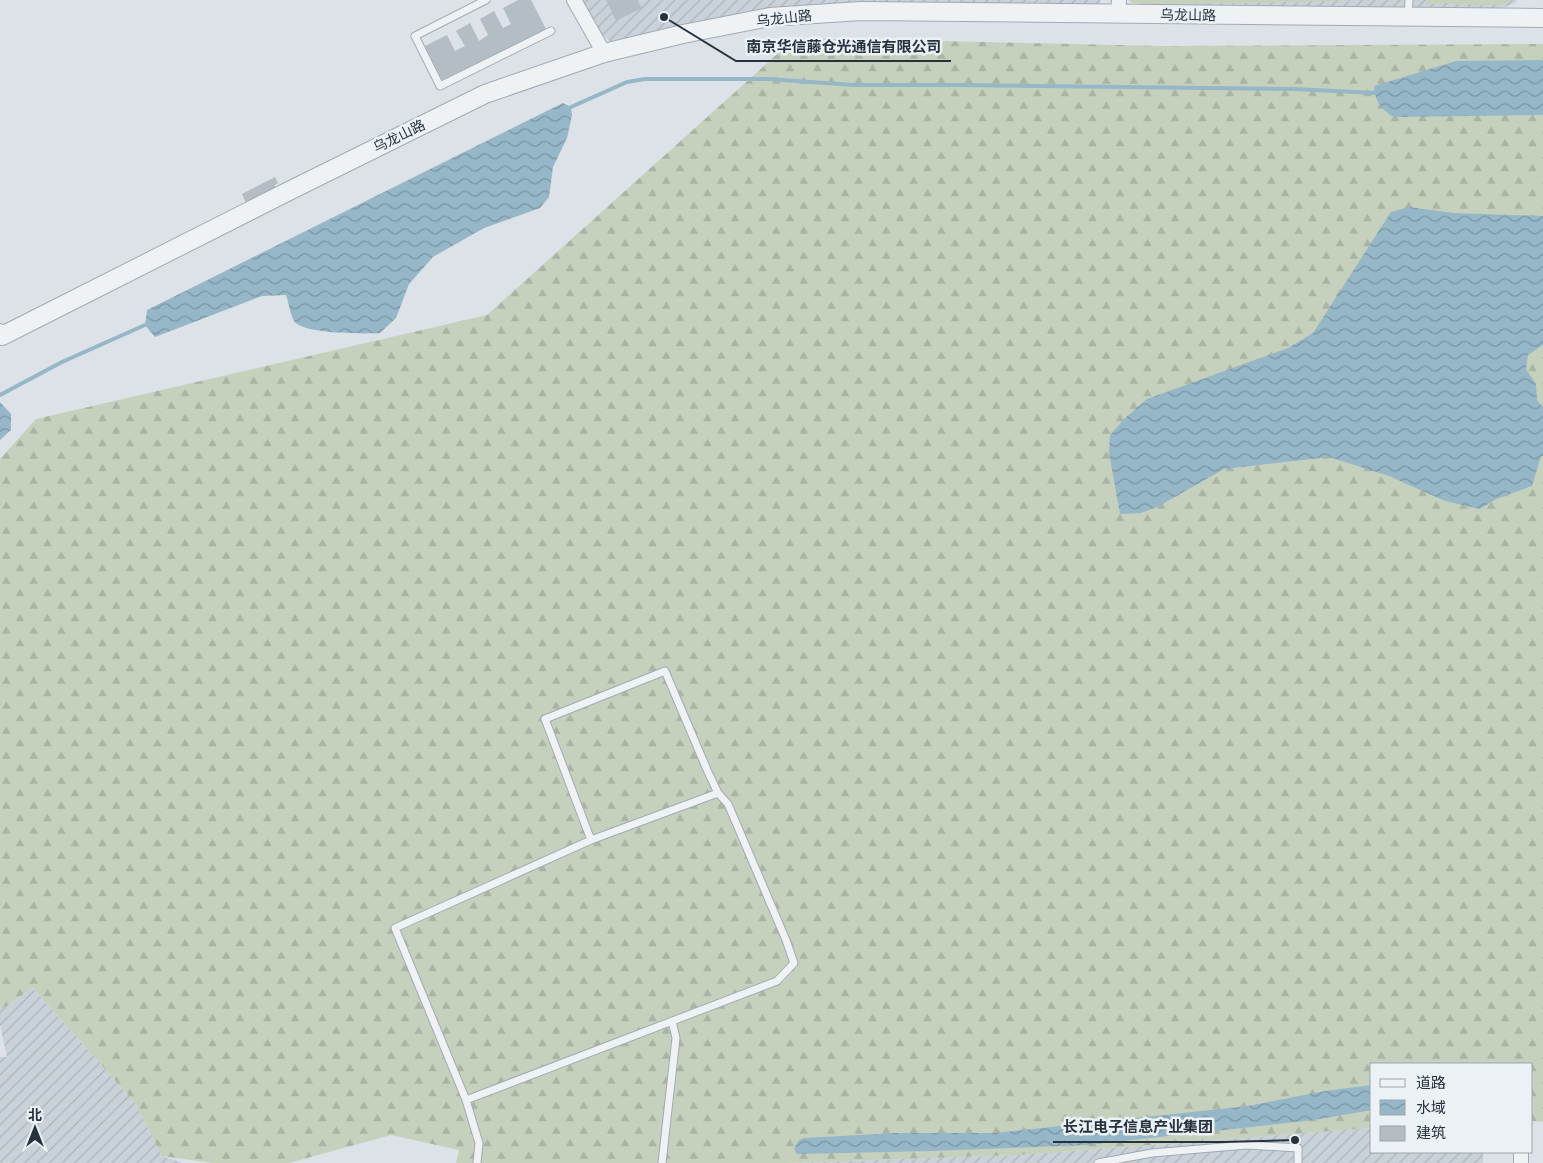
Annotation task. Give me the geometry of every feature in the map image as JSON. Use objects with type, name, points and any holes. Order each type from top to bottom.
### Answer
[{"type":"street","points":[[574,0],[604,53]]},
{"type":"street","name":"乌龙山路","points":[[1,334],[485,94],[604,53],[683,34],[770,17],[861,11],[955,9],[1118,7],[1409,9],[1543,18]]},
{"type":"lane","points":[[486,0],[415,36],[440,86],[551,31]]},
{"type":"lane","points":[[466,1100],[777,981],[794,963],[728,804],[718,793],[665,671],[545,718],[591,840]]},
{"type":"lane","points":[[477,1163],[479,1143],[466,1100],[395,928],[591,840],[718,793]]},
{"type":"lane","points":[[662,1163],[676,1038],[672,1021]]},
{"type":"lane","points":[[1098,1163],[1152,1153],[1248,1145],[1298,1148],[1298,1163]]},
{"type":"shaded area","points":[[580,0],[1100,0],[1100,8],[691,26],[611,42],[596,29]]},
{"type":"shaded area","points":[[1138,0],[1517,0],[1515,3],[1499,9],[1141,5]]},
{"type":"shaded area","points":[[33,988],[136,1104],[162,1156],[183,1163],[0,1163],[0,1057],[7,1057],[0,1025],[0,1010]]},
{"type":"shaded area","points":[[1370,1128],[1370,1153],[1483,1153],[1483,1163],[787,1163],[1019,1155]]},
{"type":"green space","points":[[1129,0],[1369,0],[1161,5],[1132,3]]},
{"type":"green space","points":[[1426,0],[1514,0],[1500,5],[1426,4]]},
{"type":"green space","points":[[795,38],[1163,46],[1543,44],[1543,1122],[1533,1121],[1533,1063],[1370,1063],[1370,1128],[1019,1155],[787,1163],[456,1163],[459,1150],[391,1135],[289,1163],[213,1163],[162,1156],[136,1104],[33,988],[0,1010],[0,459],[36,419],[487,315]]},
{"type":"water","points":[[1543,60],[1543,115],[1393,117],[1379,104],[1376,97],[1374,86],[1456,61]]},
{"type":"water","points":[[563,103],[571,107],[572,115],[567,138],[553,167],[549,197],[540,208],[484,228],[433,257],[409,284],[396,318],[380,333],[321,331],[299,325],[294,321],[286,295],[262,296],[155,337],[145,325],[147,310]]},
{"type":"water","points":[[1409,207],[1454,213],[1543,216],[1543,345],[1528,355],[1526,369],[1536,384],[1537,400],[1543,407],[1543,456],[1541,456],[1532,486],[1496,499],[1480,509],[1445,501],[1389,476],[1329,457],[1224,469],[1157,507],[1141,513],[1120,514],[1109,453],[1110,435],[1124,419],[1147,399],[1288,348],[1313,333],[1391,212]]},
{"type":"water","points":[[0,402],[11,414],[11,430],[0,440]]},
{"type":"water","points":[[1370,1085],[1370,1110],[1314,1120],[1087,1145],[797,1154],[794,1149],[799,1140],[804,1138],[896,1133],[995,1133],[1248,1106],[1325,1091]]},
{"type":"building","points":[[518,0],[531,0],[546,29],[442,80],[425,46],[447,35],[455,51],[465,46],[456,31],[470,23],[479,41],[488,35],[480,19],[494,11],[503,28],[511,24],[503,8]]},
{"type":"building","points":[[606,0],[637,0],[642,8],[616,21]]},
{"type":"building","points":[[275,177],[278,183],[275,185],[275,190],[247,205],[242,194]]},
{"type":"waterway","points":[[571,107],[627,82],[645,79],[768,79],[854,85],[1294,89],[1375,93]]},
{"type":"waterway","points":[[0,395],[62,362],[145,325]]},
{"type":"place","name":"南京华信藤仓光通信有限公司","points":[[664,17]]},
{"type":"place","name":"长江电子信息产业集团","points":[[1295,1140]]}]
